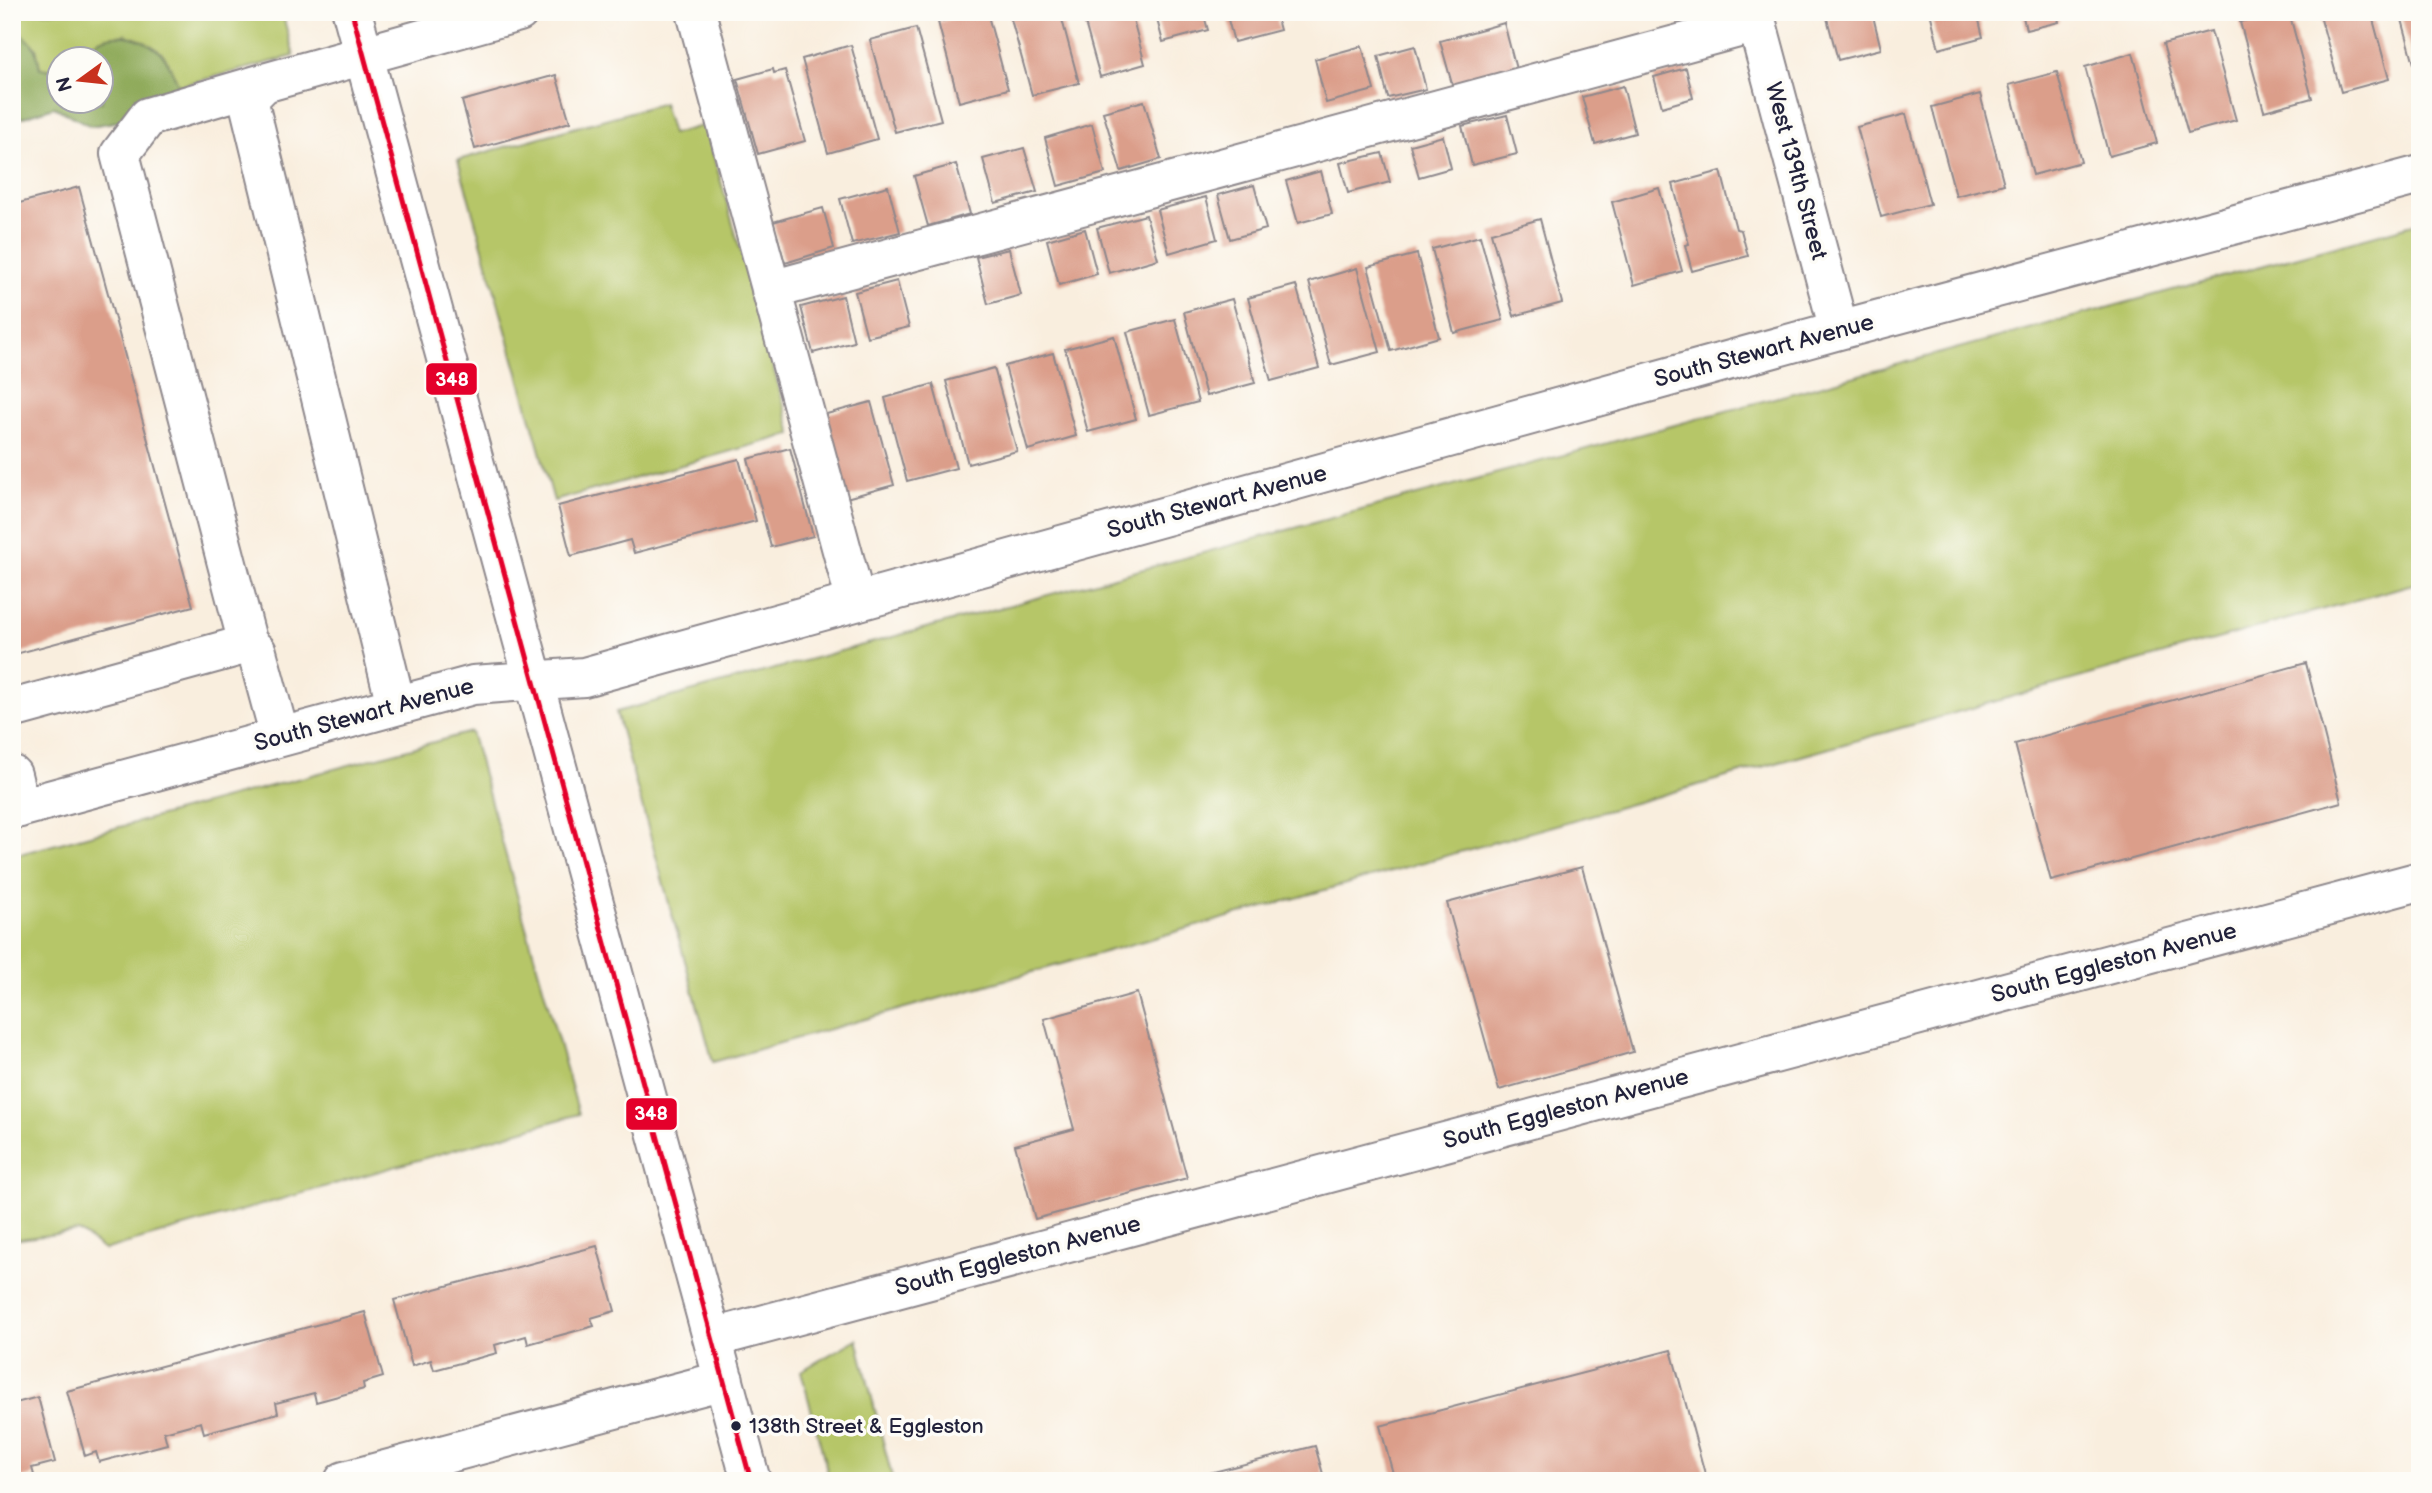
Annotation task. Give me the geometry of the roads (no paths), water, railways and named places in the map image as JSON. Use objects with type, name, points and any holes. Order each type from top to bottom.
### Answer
[{"type":"street","points":[[352,12],[751,1481]]},
{"type":"street","points":[[280,737],[257,652],[248,644],[120,154],[148,117],[519,12]]},
{"type":"street","points":[[696,12],[856,602]]},
{"type":"street","points":[[771,290],[1756,18]]},
{"type":"street","name":"West 139th Street","points":[[1756,18],[1839,330]]},
{"type":"street","points":[[264,83],[248,99],[396,705]]},
{"type":"street","name":"South Stewart Avenue","points":[[15,798],[280,737],[473,685],[584,677],[1839,330],[2420,175]]},
{"type":"street","points":[[12,709],[248,644]]},
{"type":"street","name":"South Eggleston Avenue","points":[[713,1338],[2420,881]]},
{"type":"street","points":[[344,1481],[400,1474],[724,1380]]},
{"type":"place","name":"138th Street & Eggleston","points":[[736,1426]]}]
